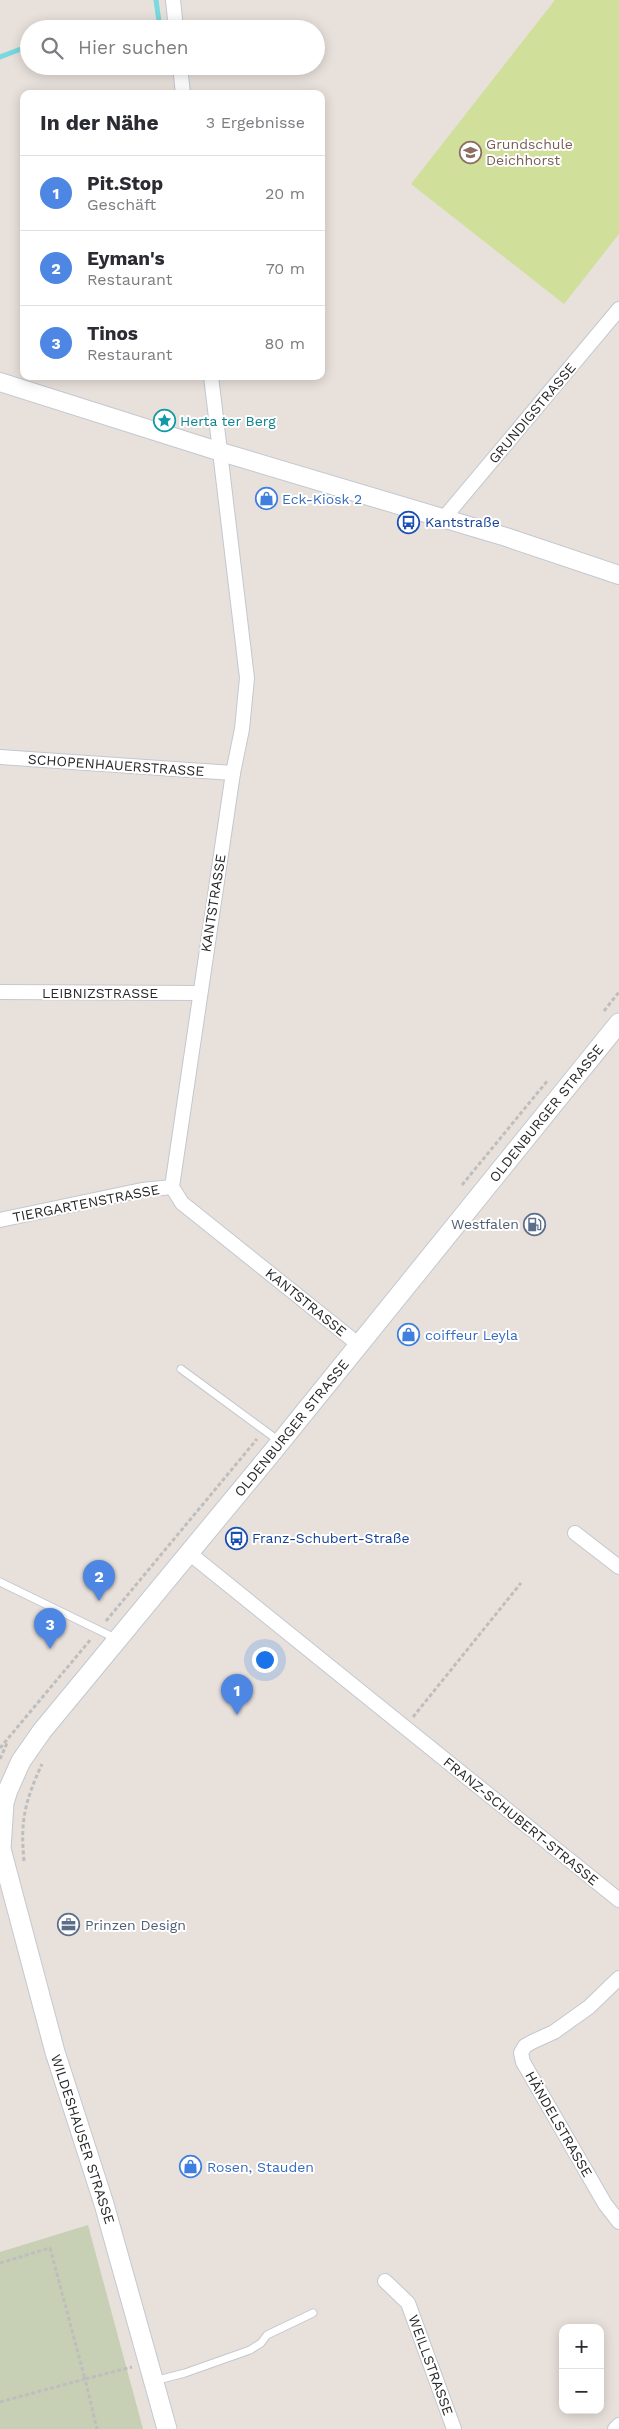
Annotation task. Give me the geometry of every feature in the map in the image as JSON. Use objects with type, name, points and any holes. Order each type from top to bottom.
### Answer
[{"type":"main road","name":"OLDENBURGER STRASSE","points":[[0,1849],[2,1804],[21,1761],[42,1731],[280,1442],[619,1023]]},
{"type":"main road","name":"WILDESHAUSER STRASSE","points":[[0,1849],[55,2052],[104,2204],[167,2429]]},
{"type":"street","points":[[173,0],[175,20]]},
{"type":"street","points":[[181,75],[182,90]]},
{"type":"street","name":"GRUNDIGSTRASSE","points":[[444,518],[619,309]]},
{"type":"street","name":"KANTSTRASSE","points":[[212,380],[247,678],[242,729],[233,772],[199,993],[172,1187],[182,1203],[358,1344]]},
{"type":"street","points":[[0,382],[221,452],[444,518],[619,575]]},
{"type":"street","name":"SCHOPENHAUERSTRASSE","points":[[0,757],[233,772]]},
{"type":"street","name":"LEIBNIZSTRASSE","points":[[0,992],[199,993]]},
{"type":"street","name":"TIERGARTENSTRASSE","points":[[0,1220],[142,1190],[172,1187]]},
{"type":"street","points":[[575,1533],[619,1567]]},
{"type":"street","name":"FRANZ-SCHUBERT-STRASSE","points":[[189,1553],[619,1900]]},
{"type":"street","name":"HÄNDELSTRASSE","points":[[619,1978],[589,2007],[554,2032],[526,2046],[521,2053],[523,2062],[605,2204],[619,2222]]},
{"type":"street","name":"WEILLSTRASSE","points":[[386,2281],[408,2303],[454,2429]]},
{"type":"street","points":[[616,2429],[619,2425]]},
{"type":"lane","points":[[181,1368],[280,1442]]},
{"type":"lane","points":[[0,1582],[117,1639]]},
{"type":"lane","points":[[154,2381],[185,2373],[250,2350],[261,2343],[267,2335],[313,2314]]},
{"type":"path","points":[[599,1017],[619,992]]},
{"type":"path","points":[[457,1192],[552,1074]]},
{"type":"path","points":[[0,1748],[264,1430]]},
{"type":"path","points":[[404,1727],[521,1583]]},
{"type":"path","points":[[0,1759],[8,1740]]},
{"type":"path","points":[[0,2263],[50,2248],[97,2429]]},
{"type":"path","points":[[0,2402],[149,2363]]},
{"type":"green space","points":[[555,0],[619,0],[619,234],[564,304],[411,184]]},
{"type":"green space","points":[[88,2225],[143,2429],[0,2429],[0,2252]]},
{"type":"waterway","points":[[156,0],[159,20]]},
{"type":"waterway","points":[[0,57],[20,49]]},
{"type":"place","name":"Grundschule Deichhorst","points":[[470,152]]},
{"type":"place","name":"Herta ter Berg","points":[[164,421]]},
{"type":"place","name":"Eck-Kiosk 2","points":[[266,499]]},
{"type":"place","name":"Kantstraße","points":[[409,522]]},
{"type":"place","name":"Westfalen","points":[[535,1224]]},
{"type":"place","name":"coiffeur Leyla","points":[[409,1335]]},
{"type":"place","name":"Franz-Schubert-Straße","points":[[236,1538]]},
{"type":"place","name":"Eyman's","points":[[99,1601]]},
{"type":"place","name":"Tinos","points":[[50,1649]]},
{"type":"place","name":"Pit.Stop","points":[[237,1715]]},
{"type":"place","name":"Prinzen Design","points":[[69,1925]]},
{"type":"place","name":"Rosen, Stauden","points":[[191,2167]]}]
